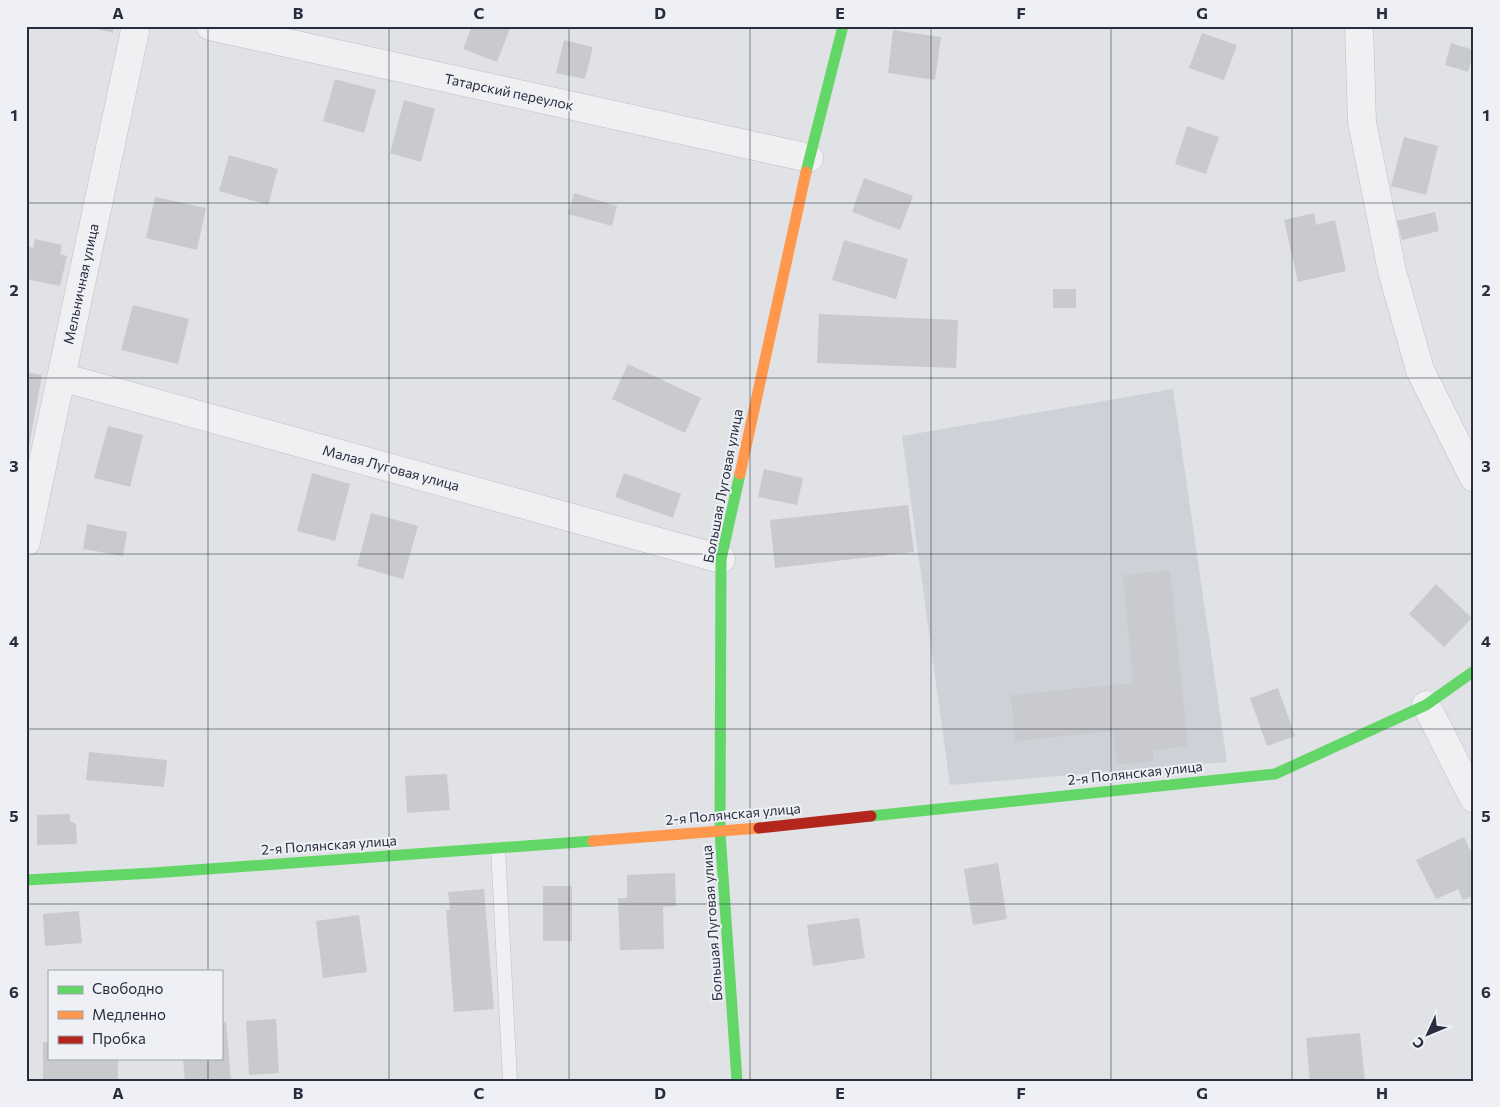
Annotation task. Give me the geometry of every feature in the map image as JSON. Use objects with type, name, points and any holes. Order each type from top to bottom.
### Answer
[{"type":"street","name":"Мельничная улица","points":[[26,542],[136,26]]},
{"type":"street","name":"Татарский переулок","points":[[210,26],[808,158]]},
{"type":"street","name":"Большая Луговая улица","points":[[738,1081],[720,832],[721,559],[808,158],[843,26]]},
{"type":"street","points":[[1359,26],[1362,122],[1392,271],[1420,370],[1474,478]]},
{"type":"street","name":"Малая Луговая улица","points":[[61,377],[721,559]]},
{"type":"street","name":"2-я Полянская улица","points":[[26,880],[153,873],[720,832],[1275,774],[1426,705],[1474,671]]},
{"type":"street","points":[[1426,705],[1474,799]]},
{"type":"lane","points":[[498,848],[510,1081]]},
{"type":"path","points":[[26,590],[26,605]]},
{"type":"shaded area","points":[[1173,389],[1227,762],[950,785],[902,436]]},
{"type":"building","points":[[87,26],[114,26],[113,33]]},
{"type":"building","points":[[472,26],[511,26],[497,62],[463,49]]},
{"type":"building","points":[[893,30],[941,37],[935,80],[888,73]]},
{"type":"building","points":[[1202,33],[1237,45],[1224,80],[1189,68]]},
{"type":"building","points":[[564,40],[593,47],[585,79],[556,73]]},
{"type":"building","points":[[1451,43],[1474,50],[1468,72],[1445,65]]},
{"type":"building","points":[[335,79],[376,90],[364,133],[323,121]]},
{"type":"building","points":[[404,100],[435,109],[421,162],[390,153]]},
{"type":"building","points":[[1187,126],[1219,137],[1206,174],[1175,164]]},
{"type":"building","points":[[1404,137],[1438,146],[1426,195],[1391,186]]},
{"type":"building","points":[[229,155],[278,169],[268,205],[219,191]]},
{"type":"building","points":[[864,178],[913,196],[900,230],[852,212]]},
{"type":"building","points":[[574,193],[617,206],[612,226],[568,214]]},
{"type":"building","points":[[155,197],[206,208],[197,250],[146,238]]},
{"type":"building","points":[[1435,212],[1439,231],[1402,240],[1397,221]]},
{"type":"building","points":[[1314,213],[1316,225],[1335,220],[1346,271],[1298,282],[1284,220]]},
{"type":"building","points":[[35,239],[62,245],[60,254],[67,256],[60,286],[26,279],[26,246],[33,248]]},
{"type":"building","points":[[844,240],[908,259],[896,299],[832,280]]},
{"type":"building","points":[[1053,289],[1076,289],[1076,308],[1053,308]]},
{"type":"building","points":[[133,305],[189,319],[178,364],[121,350]]},
{"type":"building","points":[[819,314],[958,320],[956,368],[817,363]]},
{"type":"building","points":[[628,364],[701,398],[685,433],[612,399]]},
{"type":"building","points":[[26,372],[42,375],[28,451],[26,451]]},
{"type":"building","points":[[108,426],[143,435],[130,487],[94,478]]},
{"type":"building","points":[[764,469],[803,478],[797,505],[758,497]]},
{"type":"building","points":[[312,473],[350,484],[335,541],[297,531]]},
{"type":"building","points":[[624,473],[681,494],[673,518],[615,497]]},
{"type":"building","points":[[908,505],[914,552],[775,568],[770,520]]},
{"type":"building","points":[[371,513],[418,526],[403,579],[357,566]]},
{"type":"building","points":[[87,524],[127,532],[123,556],[83,549]]},
{"type":"building","points":[[1170,570],[1188,746],[1153,750],[1153,761],[1117,765],[1113,731],[1015,741],[1011,695],[1133,683],[1123,575]]},
{"type":"building","points":[[1436,584],[1472,618],[1444,647],[1409,614]]},
{"type":"building","points":[[1278,688],[1295,736],[1267,746],[1250,698]]},
{"type":"building","points":[[89,752],[167,760],[164,787],[86,780]]},
{"type":"building","points":[[447,774],[450,810],[407,813],[405,776]]},
{"type":"building","points":[[70,814],[70,821],[76,824],[77,844],[37,845],[37,815]]},
{"type":"building","points":[[1464,837],[1474,858],[1474,895],[1463,900],[1458,889],[1436,899],[1416,860]]},
{"type":"building","points":[[998,863],[1007,919],[973,925],[964,869]]},
{"type":"building","points":[[675,873],[676,906],[663,907],[664,949],[620,950],[618,898],[627,898],[627,875]]},
{"type":"building","points":[[543,886],[572,886],[572,941],[543,941]]},
{"type":"building","points":[[484,889],[494,1009],[454,1012],[446,910],[450,910],[448,892]]},
{"type":"building","points":[[79,911],[82,943],[45,946],[43,914]]},
{"type":"building","points":[[359,915],[367,972],[323,978],[316,921]]},
{"type":"building","points":[[859,918],[865,958],[813,966],[807,925]]},
{"type":"building","points":[[276,1019],[279,1073],[249,1075],[246,1021]]},
{"type":"building","points":[[222,1022],[226,1022],[231,1081],[185,1081],[183,1060],[222,1060]]},
{"type":"building","points":[[1360,1033],[1365,1081],[1310,1081],[1306,1038]]},
{"type":"building","points":[[43,1042],[48,1042],[48,1060],[118,1060],[118,1081],[43,1081]]},
{"type":"traffic: fast","points":[[806,172],[843,26]]},
{"type":"traffic: fast","points":[[737,1081],[720,832],[721,559],[740,474]]},
{"type":"traffic: fast","points":[[871,816],[1275,774],[1426,705],[1474,671]]},
{"type":"traffic: fast","points":[[26,880],[153,873],[593,841]]},
{"type":"traffic: slow","points":[[740,474],[806,172]]},
{"type":"traffic: slow","points":[[593,841],[759,828]]},
{"type":"traffic: jam","points":[[759,828],[871,816]]}]
